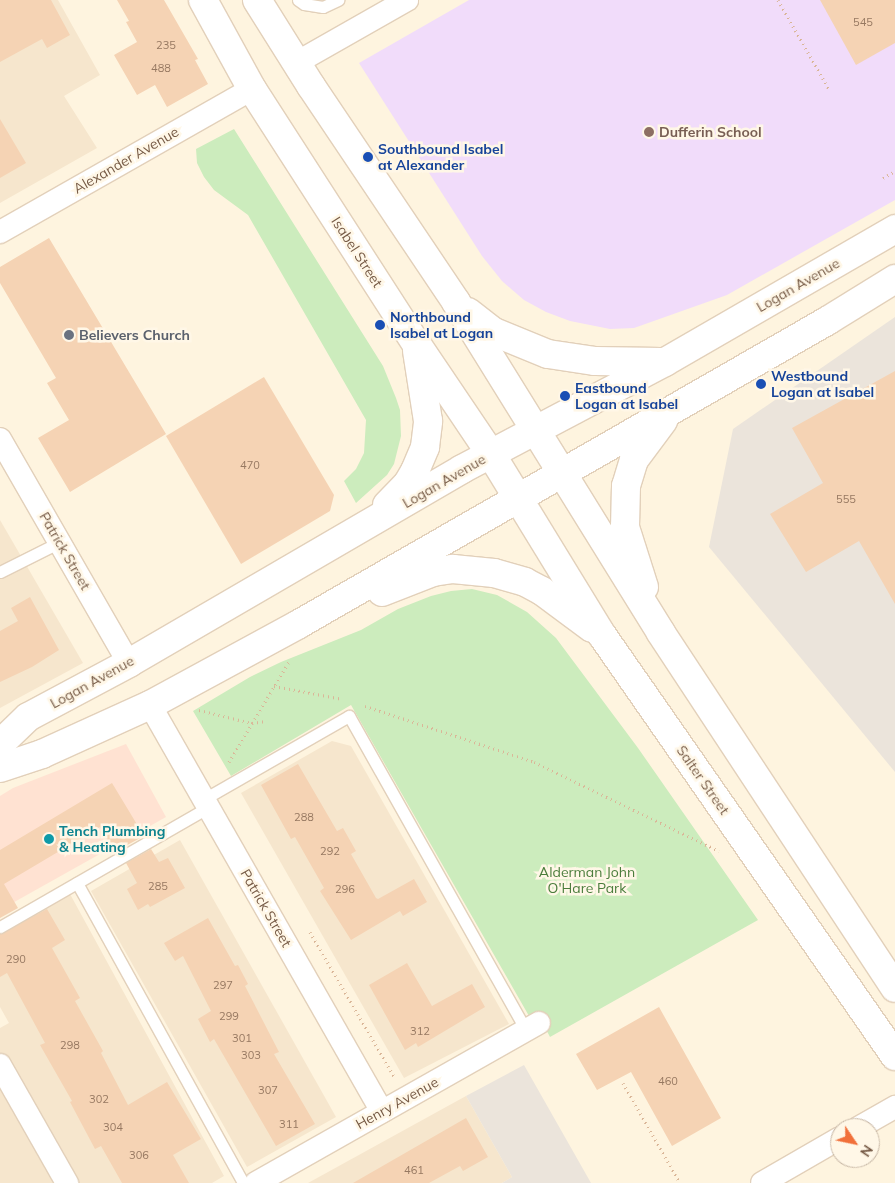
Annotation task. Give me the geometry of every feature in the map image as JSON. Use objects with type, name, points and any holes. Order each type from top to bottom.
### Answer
[{"type":"main road","name":"Isabel Street","points":[[202,0],[252,88],[416,343],[519,498]]},
{"type":"main road","points":[[257,0],[296,63],[456,302],[661,633],[895,988]]},
{"type":"main road","name":"Logan Avenue","points":[[0,744],[28,717],[130,662],[491,454],[665,362],[895,229]]},
{"type":"main road","points":[[0,768],[42,754],[150,705],[299,624],[827,322],[895,279]]},
{"type":"main road","points":[[456,302],[494,332],[548,354],[595,362],[665,362]]},
{"type":"main road","points":[[364,528],[408,483],[425,446],[428,420],[416,343]]},
{"type":"main road","points":[[661,633],[625,527],[624,500],[629,473],[634,460],[672,411]]},
{"type":"main road","name":"Salter Street","points":[[519,498],[602,635],[895,1056]]},
{"type":"main road","points":[[299,624],[433,572],[453,569],[494,573],[525,582],[542,591],[602,635]]},
{"type":"street","points":[[296,63],[408,0]]},
{"type":"street","name":"Alexander Avenue","points":[[0,232],[252,88]]},
{"type":"street","name":"Patrick Street","points":[[0,439],[130,662]]},
{"type":"street","name":"Patrick Street","points":[[150,705],[382,1111]]},
{"type":"street","name":"Henry Avenue","points":[[256,1183],[532,1027]]},
{"type":"street","points":[[0,1065],[67,1183]]},
{"type":"street","points":[[876,1118],[895,1107]]},
{"type":"street","points":[[762,1183],[830,1144]]},
{"type":"lane","points":[[298,0],[304,4],[323,7],[338,0]]},
{"type":"lane","points":[[0,572],[60,542]]},
{"type":"lane","points":[[0,927],[77,883],[349,716],[532,1027]]},
{"type":"lane","points":[[77,883],[243,1183]]},
{"type":"path","points":[[778,0],[830,90]]},
{"type":"path","points":[[884,178],[895,171]]},
{"type":"path","points":[[225,768],[292,657]]},
{"type":"path","points":[[274,686],[293,688],[352,702]]},
{"type":"path","points":[[360,704],[534,762],[724,854]]},
{"type":"path","points":[[190,708],[252,723],[266,722]]},
{"type":"path","points":[[306,924],[406,1098]]},
{"type":"path","points":[[623,1083],[680,1183]]},
{"type":"shaded area","points":[[0,0],[58,0],[100,75],[64,96],[97,148],[0,203]]},
{"type":"shaded area","name":"Dufferin School","points":[[469,0],[895,0],[895,200],[727,295],[634,328],[610,329],[570,321],[546,312],[524,300],[502,281],[482,256],[359,63]]},
{"type":"shaded area","points":[[895,317],[895,772],[709,547],[733,429]]},
{"type":"shaded area","points":[[0,520],[83,663],[0,708]]},
{"type":"shaded area","points":[[332,741],[351,746],[509,1024],[404,1078],[241,793]]},
{"type":"shaded area","points":[[126,744],[166,817],[0,910],[0,796],[13,788]]},
{"type":"shaded area","points":[[180,840],[336,1117],[247,1167],[91,891]]},
{"type":"shaded area","points":[[70,894],[224,1176],[212,1183],[0,1183],[0,1028],[9,1023],[0,1007],[0,933]]},
{"type":"shaded area","points":[[524,1065],[591,1183],[502,1183],[512,1177],[466,1096]]},
{"type":"shaded area","points":[[466,1096],[512,1177],[502,1183],[308,1183]]},
{"type":"green space","points":[[234,129],[383,366],[400,410],[401,436],[394,464],[387,475],[356,503],[344,481],[356,469],[364,453],[366,420],[248,215],[214,190],[204,177],[197,163],[196,149]]},
{"type":"green space","name":"Alderman John O'Hare Park","points":[[472,589],[497,595],[527,612],[556,638],[638,748],[758,920],[550,1037],[537,1012],[529,1016],[351,705],[231,776],[193,711],[250,677],[281,662],[361,630],[398,609],[431,596],[451,591]]},
{"type":"building","points":[[0,0],[51,0],[70,35],[47,48],[42,39],[0,62]]},
{"type":"building","points":[[117,0],[164,0],[198,59],[195,60],[208,84],[167,107],[155,85],[137,95],[114,55],[137,42],[126,22],[129,21]]},
{"type":"building","points":[[820,0],[895,0],[895,43],[856,65]]},
{"type":"building","points":[[0,119],[26,163],[0,178]]},
{"type":"building","name":"Believers Church","points":[[49,238],[166,434],[70,492],[38,438],[69,420],[47,383],[56,378],[0,283],[0,267]]},
{"type":"building","points":[[895,371],[895,604],[859,541],[806,572],[770,514],[823,483],[792,428]]},
{"type":"building","points":[[264,377],[334,495],[330,511],[241,564],[166,436]]},
{"type":"building","points":[[30,597],[59,650],[32,667],[0,682],[0,631],[18,621],[11,608]]},
{"type":"building","points":[[298,764],[337,831],[343,828],[356,851],[351,854],[376,898],[378,899],[414,879],[427,902],[403,916],[400,911],[351,940],[320,891],[324,888],[295,837],[291,839],[261,785]]},
{"type":"building","name":"Tench Plumbing & Heating","points":[[112,783],[144,836],[118,850],[116,846],[112,848],[100,827],[4,884],[18,908],[0,918],[0,850]]},
{"type":"building","points":[[151,849],[159,862],[168,858],[185,888],[150,907],[148,904],[138,910],[127,889],[137,883],[126,863]]},
{"type":"building","points":[[47,909],[65,940],[52,948],[80,998],[75,1001],[103,1051],[101,1053],[128,1105],[167,1082],[201,1139],[173,1155],[189,1183],[122,1183],[101,1146],[95,1149],[70,1102],[72,1101],[40,1045],[45,1043],[7,973],[0,977],[0,934]]},
{"type":"building","points":[[208,918],[235,966],[238,965],[248,984],[245,986],[279,1052],[274,1054],[315,1124],[276,1146],[214,1039],[210,1042],[198,1019],[211,1011],[183,956],[175,961],[164,943]]},
{"type":"building","points":[[407,963],[432,1006],[472,984],[485,1007],[418,1047],[416,1043],[405,1050],[369,985]]},
{"type":"building","points":[[659,1007],[721,1118],[672,1146],[631,1072],[597,1090],[576,1054]]},
{"type":"building","points":[[466,1118],[488,1157],[463,1171],[460,1166],[429,1183],[353,1183]]},
{"type":"place","name":"Dufferin School","points":[[649,132]]},
{"type":"place","name":"Southbound Isabel at Alexander","points":[[368,157]]},
{"type":"place","name":"Northbound Isabel at Logan","points":[[380,325]]},
{"type":"place","name":"Believers Church","points":[[69,335]]},
{"type":"place","name":"Westbound Logan at Isabel","points":[[761,384]]},
{"type":"place","name":"Eastbound Logan at Isabel","points":[[565,396]]},
{"type":"place","name":"Tench Plumbing & Heating","points":[[49,839]]}]
